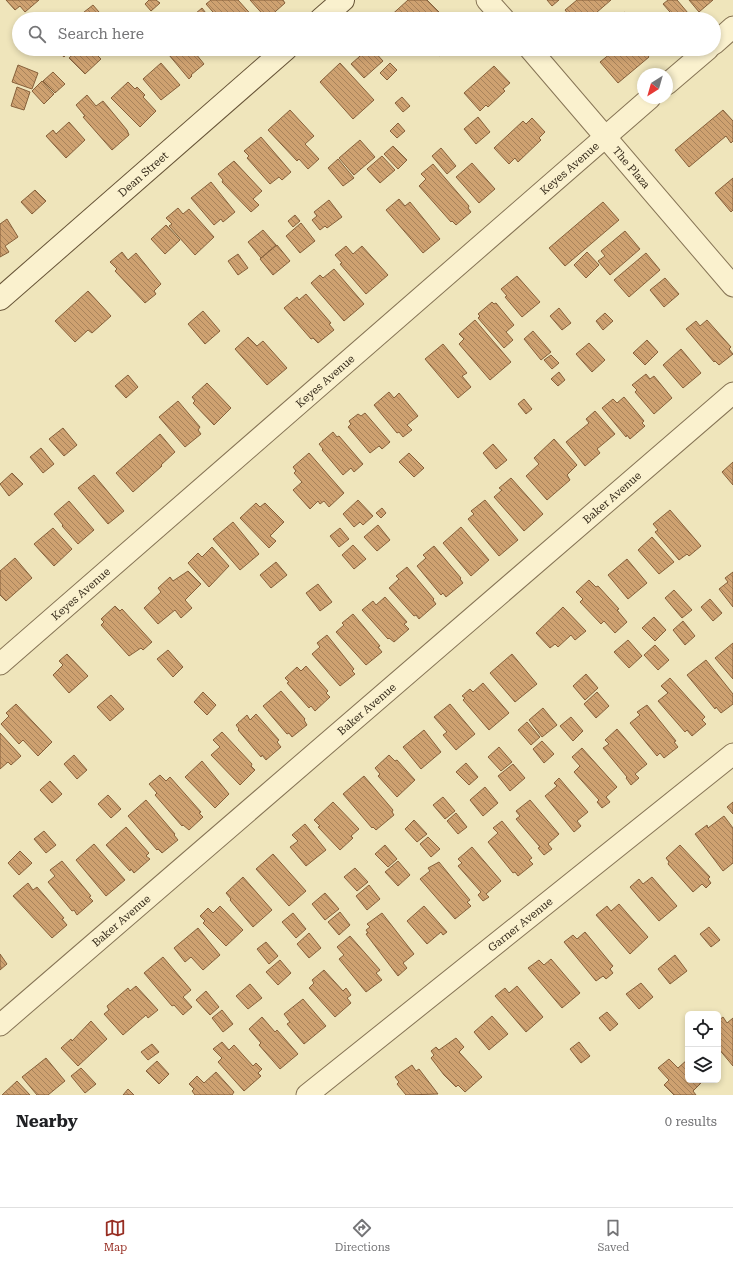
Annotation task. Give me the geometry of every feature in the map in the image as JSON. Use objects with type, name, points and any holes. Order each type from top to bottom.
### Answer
[{"type":"street","points":[[329,12],[343,0]]},
{"type":"street","points":[[487,0],[498,12]]},
{"type":"street","points":[[721,38],[733,27]]},
{"type":"street","name":"Dean Street","points":[[0,298],[278,56]]},
{"type":"street","name":"The Plaza","points":[[536,56],[733,286]]},
{"type":"street","points":[[673,79],[700,56]]},
{"type":"street","name":"Keyes Avenue","points":[[0,664],[643,104]]},
{"type":"street","name":"Baker Avenue","points":[[0,1025],[733,393]]},
{"type":"street","name":"Garner Avenue","points":[[307,1095],[733,754]]},
{"type":"building","points":[[6,0],[39,0],[25,12],[20,6],[15,10]]},
{"type":"building","points":[[149,0],[156,0],[160,3],[151,11],[145,4]]},
{"type":"building","points":[[211,0],[238,0],[249,12],[213,12],[206,4]]},
{"type":"building","points":[[250,0],[283,0],[285,3],[275,12],[261,12]]},
{"type":"building","points":[[408,0],[427,0],[439,12],[395,12]]},
{"type":"building","points":[[547,0],[559,0],[552,6]]},
{"type":"building","points":[[577,0],[611,0],[597,12],[567,12],[565,10]]},
{"type":"building","points":[[668,0],[677,0],[687,12],[670,12],[663,4]]},
{"type":"building","points":[[689,0],[713,0],[699,12]]},
{"type":"building","points":[[93,5],[99,12],[84,12]]},
{"type":"building","points":[[202,8],[205,12],[197,12]]},
{"type":"building","points":[[71,56],[98,56],[101,59],[85,74],[69,58]]},
{"type":"building","points":[[170,56],[198,56],[204,64],[191,75],[192,76],[189,79]]},
{"type":"building","points":[[360,56],[378,56],[383,61],[364,78],[351,64]]},
{"type":"building","points":[[607,56],[649,57],[618,83],[600,62]]},
{"type":"building","points":[[161,63],[180,85],[161,100],[143,79]]},
{"type":"building","points":[[340,63],[374,100],[353,119],[320,82]]},
{"type":"building","points":[[390,63],[397,70],[387,80],[380,73]]},
{"type":"building","points":[[18,65],[38,73],[32,89],[12,82]]},
{"type":"building","points":[[494,66],[510,83],[503,89],[505,91],[488,107],[486,105],[480,111],[464,93]]},
{"type":"building","points":[[53,72],[65,84],[55,93],[43,81]]},
{"type":"building","points":[[42,81],[54,94],[44,104],[32,91]]},
{"type":"building","points":[[128,82],[135,89],[137,87],[145,95],[143,97],[156,111],[140,127],[111,98]]},
{"type":"building","points":[[17,87],[30,92],[24,110],[11,106]]},
{"type":"building","points":[[87,95],[96,106],[103,101],[127,130],[129,135],[112,150],[83,117],[85,116],[76,105]]},
{"type":"building","points":[[402,97],[410,106],[403,112],[395,103]]},
{"type":"building","points":[[290,110],[314,136],[305,144],[319,159],[308,169],[299,159],[297,161],[268,130]]},
{"type":"building","points":[[723,110],[733,121],[733,141],[731,143],[726,136],[689,167],[675,150]]},
{"type":"building","points":[[478,117],[490,132],[476,144],[464,129]]},
{"type":"building","points":[[532,118],[545,132],[539,138],[541,140],[518,162],[515,158],[509,164],[494,148],[523,121],[526,124]]},
{"type":"building","points":[[69,122],[85,140],[66,158],[46,136],[53,130],[56,134]]},
{"type":"building","points":[[398,123],[405,131],[397,138],[390,131]]},
{"type":"building","points":[[261,137],[291,172],[282,180],[279,177],[270,184],[247,158],[249,156],[244,151]]},
{"type":"building","points":[[360,140],[375,157],[354,175],[339,158]]},
{"type":"building","points":[[393,146],[407,160],[398,169],[384,154]]},
{"type":"building","points":[[441,148],[456,166],[447,174],[432,156]]},
{"type":"building","points":[[382,156],[395,170],[380,183],[367,169]]},
{"type":"building","points":[[338,159],[354,178],[343,186],[328,168]]},
{"type":"building","points":[[234,161],[262,191],[253,199],[259,205],[251,212],[222,182],[223,180],[218,174]]},
{"type":"building","points":[[472,163],[495,189],[479,203],[456,177]]},
{"type":"building","points":[[433,164],[469,206],[468,208],[471,212],[456,225],[452,221],[451,222],[419,186],[426,179],[421,174]]},
{"type":"building","points":[[733,178],[733,210],[731,212],[715,193]]},
{"type":"building","points":[[211,182],[235,212],[223,222],[221,219],[214,225],[191,198]]},
{"type":"building","points":[[35,190],[46,201],[32,214],[21,202]]},
{"type":"building","points":[[399,199],[405,206],[410,202],[440,239],[423,253],[386,210]]},
{"type":"building","points":[[329,200],[342,217],[327,228],[325,226],[320,230],[312,220],[317,216],[314,212]]},
{"type":"building","points":[[603,202],[619,220],[565,266],[549,248]]},
{"type":"building","points":[[178,208],[183,214],[189,209],[214,237],[195,255],[169,226],[172,224],[166,218]]},
{"type":"building","points":[[295,215],[300,221],[293,227],[288,221]]},
{"type":"building","points":[[7,219],[18,237],[5,246],[9,252],[0,257],[0,224]]},
{"type":"building","points":[[301,223],[315,241],[300,253],[286,236]]},
{"type":"building","points":[[166,225],[180,240],[165,254],[151,239]]},
{"type":"building","points":[[263,230],[276,245],[261,258],[248,242]]},
{"type":"building","points":[[625,231],[640,249],[610,275],[598,261],[605,256],[601,251]]},
{"type":"building","points":[[277,245],[290,261],[273,275],[260,259]]},
{"type":"building","points":[[346,246],[353,254],[362,246],[388,275],[366,294],[340,264],[342,263],[335,255]]},
{"type":"building","points":[[122,252],[128,260],[136,253],[161,284],[154,291],[156,294],[145,303],[115,271],[117,269],[110,262]]},
{"type":"building","points":[[587,252],[599,265],[586,278],[574,265]]},
{"type":"building","points":[[646,253],[660,270],[629,297],[614,280]]},
{"type":"building","points":[[238,254],[248,268],[238,275],[228,261]]},
{"type":"building","points":[[334,269],[364,304],[344,321],[311,283],[320,275],[323,278]]},
{"type":"building","points":[[517,276],[540,302],[522,317],[505,297],[507,296],[501,289]]},
{"type":"building","points":[[665,278],[679,294],[664,307],[650,290]]},
{"type":"building","points":[[88,291],[111,316],[92,333],[88,330],[75,342],[55,321]]},
{"type":"building","points":[[306,294],[331,323],[329,324],[334,330],[318,343],[313,338],[311,339],[284,308],[297,297],[299,300]]},
{"type":"building","points":[[492,302],[494,304],[496,303],[514,325],[506,332],[513,340],[504,348],[478,318],[480,316],[478,314]]},
{"type":"building","points":[[559,308],[571,323],[562,330],[550,316]]},
{"type":"building","points":[[203,311],[220,331],[205,344],[188,324]]},
{"type":"building","points":[[605,313],[613,321],[603,330],[596,321]]},
{"type":"building","points":[[475,320],[511,362],[490,380],[459,344],[464,339],[459,334]]},
{"type":"building","points":[[707,320],[731,347],[729,349],[733,354],[719,365],[715,361],[714,362],[686,329],[696,321],[700,326]]},
{"type":"building","points":[[533,331],[551,352],[541,360],[524,339]]},
{"type":"building","points":[[248,337],[257,346],[263,341],[287,368],[267,385],[235,349]]},
{"type":"building","points":[[647,340],[658,352],[645,365],[633,353]]},
{"type":"building","points":[[589,343],[605,360],[592,372],[576,354]]},
{"type":"building","points":[[443,344],[467,373],[462,376],[471,387],[458,398],[425,359]]},
{"type":"building","points":[[681,349],[701,373],[683,388],[663,365]]},
{"type":"building","points":[[551,355],[559,363],[552,369],[544,360]]},
{"type":"building","points":[[559,372],[565,380],[558,386],[551,379]]},
{"type":"building","points":[[646,374],[650,379],[654,376],[672,398],[654,414],[635,392],[637,390],[632,385]]},
{"type":"building","points":[[128,375],[138,387],[126,398],[115,386]]},
{"type":"building","points":[[207,383],[231,408],[214,425],[193,403],[195,401],[192,397]]},
{"type":"building","points":[[389,392],[394,398],[399,393],[418,416],[407,425],[412,430],[403,437],[399,432],[397,433],[374,405]]},
{"type":"building","points":[[624,397],[644,421],[642,423],[645,426],[630,439],[627,435],[626,437],[602,408],[613,399],[617,403]]},
{"type":"building","points":[[524,399],[532,409],[526,414],[518,404]]},
{"type":"building","points":[[178,401],[200,427],[198,430],[201,434],[185,447],[159,417]]},
{"type":"building","points":[[595,411],[615,434],[597,449],[600,453],[585,466],[566,442],[589,423],[586,419]]},
{"type":"building","points":[[365,413],[390,442],[382,449],[379,446],[370,453],[348,427],[351,424],[349,421],[358,414],[361,416]]},
{"type":"building","points":[[63,428],[77,445],[64,456],[49,439]]},
{"type":"building","points":[[333,432],[337,437],[339,436],[363,464],[354,472],[351,468],[343,475],[322,450],[323,449],[319,444]]},
{"type":"building","points":[[160,434],[175,452],[133,492],[116,473]]},
{"type":"building","points":[[554,439],[577,465],[567,475],[570,480],[547,500],[526,476],[539,464],[534,458]]},
{"type":"building","points":[[493,444],[507,460],[496,469],[483,453]]},
{"type":"building","points":[[41,448],[54,464],[43,473],[30,457]]},
{"type":"building","points":[[309,453],[344,493],[329,507],[324,501],[320,504],[318,501],[310,509],[293,490],[302,482],[294,473],[296,471],[293,467]]},
{"type":"building","points":[[409,453],[424,468],[414,477],[399,462]]},
{"type":"building","points":[[733,462],[733,485],[722,472]]},
{"type":"building","points":[[12,473],[23,484],[9,496],[0,484]]},
{"type":"building","points":[[94,475],[124,511],[108,524],[78,488]]},
{"type":"building","points":[[511,478],[543,514],[524,531],[494,497],[502,490],[499,488]]},
{"type":"building","points":[[358,500],[373,516],[363,525],[360,522],[354,527],[343,514]]},
{"type":"building","points":[[485,500],[518,540],[499,556],[468,519],[474,514],[471,511]]},
{"type":"building","points":[[69,501],[94,530],[78,544],[62,526],[63,525],[54,514]]},
{"type":"building","points":[[256,503],[260,507],[265,503],[284,522],[270,536],[276,541],[269,548],[240,518]]},
{"type":"building","points":[[382,508],[386,513],[381,518],[376,513]]},
{"type":"building","points":[[670,510],[701,546],[689,556],[687,554],[679,560],[655,532],[658,530],[653,524]]},
{"type":"building","points":[[233,522],[259,554],[240,570],[213,539]]},
{"type":"building","points":[[378,525],[390,540],[377,551],[364,537]]},
{"type":"building","points":[[461,527],[489,560],[471,576],[443,543]]},
{"type":"building","points":[[53,528],[72,549],[54,566],[34,544]]},
{"type":"building","points":[[340,528],[349,539],[339,547],[330,536]]},
{"type":"building","points":[[652,537],[674,562],[659,574],[638,550]]},
{"type":"building","points":[[353,545],[366,559],[354,569],[342,555]]},
{"type":"building","points":[[434,546],[461,578],[460,579],[463,583],[446,597],[443,593],[441,595],[417,566],[426,558],[423,555]]},
{"type":"building","points":[[212,547],[229,566],[209,587],[188,563],[198,553],[202,557]]},
{"type":"building","points":[[15,558],[32,578],[6,601],[0,595],[0,571]]},
{"type":"building","points":[[627,559],[647,583],[628,599],[608,575]]},
{"type":"building","points":[[276,562],[287,575],[271,588],[260,575]]},
{"type":"building","points":[[407,567],[434,599],[433,600],[436,604],[419,619],[416,615],[414,616],[389,588],[399,579],[396,576]]},
{"type":"building","points":[[188,571],[201,584],[185,600],[192,608],[181,618],[175,610],[158,624],[144,608],[161,592],[158,588],[170,577],[173,581]]},
{"type":"building","points":[[733,572],[733,607],[719,589],[728,582],[725,578]]},
{"type":"building","points":[[589,580],[596,587],[598,586],[619,609],[617,610],[627,622],[615,633],[604,621],[601,624],[580,602],[583,599],[576,592]]},
{"type":"building","points":[[318,584],[332,602],[320,611],[306,593]]},
{"type":"building","points":[[674,590],[692,610],[682,618],[665,598]]},
{"type":"building","points":[[385,597],[407,622],[404,624],[409,629],[394,642],[389,638],[388,639],[362,610],[373,601],[376,605]]},
{"type":"building","points":[[710,599],[722,613],[713,621],[701,607]]},
{"type":"building","points":[[115,606],[120,611],[122,609],[152,642],[143,650],[141,648],[129,656],[101,625],[104,622],[101,619]]},
{"type":"building","points":[[563,607],[586,631],[575,640],[571,635],[558,647],[555,644],[550,648],[536,633]]},
{"type":"building","points":[[353,614],[380,646],[378,647],[382,652],[366,665],[336,632],[344,625],[342,623]]},
{"type":"building","points":[[654,617],[666,630],[655,641],[642,628]]},
{"type":"building","points":[[683,621],[695,636],[685,645],[673,630]]},
{"type":"building","points":[[327,635],[354,669],[352,671],[355,674],[340,686],[312,654],[320,647],[317,643]]},
{"type":"building","points":[[628,640],[642,656],[629,668],[614,652]]},
{"type":"building","points":[[733,643],[733,679],[715,658]]},
{"type":"building","points":[[655,645],[669,660],[658,670],[644,655]]},
{"type":"building","points":[[168,650],[183,667],[173,677],[157,659]]},
{"type":"building","points":[[67,654],[88,676],[69,693],[53,675],[63,665],[59,661]]},
{"type":"building","points":[[512,654],[537,684],[515,702],[490,673]]},
{"type":"building","points":[[706,660],[733,694],[733,704],[721,713],[716,707],[715,709],[687,675]]},
{"type":"building","points":[[306,666],[328,691],[326,693],[330,697],[315,711],[311,706],[309,708],[287,683],[289,682],[285,678],[297,667],[301,671]]},
{"type":"building","points":[[586,674],[598,688],[585,700],[573,686]]},
{"type":"building","points":[[670,678],[705,717],[702,720],[706,724],[692,736],[687,730],[685,732],[658,701],[668,693],[661,686]]},
{"type":"building","points":[[483,683],[509,713],[489,730],[463,700],[465,698],[462,696],[470,689],[473,692]]},
{"type":"building","points":[[281,691],[305,719],[304,720],[307,725],[292,737],[289,733],[287,734],[263,706]]},
{"type":"building","points":[[203,692],[216,705],[207,715],[194,702]]},
{"type":"building","points":[[597,692],[609,706],[596,718],[584,704]]},
{"type":"building","points":[[111,695],[124,709],[110,721],[97,707]]},
{"type":"building","points":[[16,704],[52,742],[38,756],[23,740],[19,744],[1,724],[9,716],[6,713]]},
{"type":"building","points":[[450,704],[475,734],[456,750],[443,735],[447,732],[434,717]]},
{"type":"building","points":[[647,705],[676,741],[674,742],[678,747],[664,758],[660,753],[657,756],[630,723],[640,715],[637,712]]},
{"type":"building","points":[[543,708],[557,725],[542,737],[529,720]]},
{"type":"building","points":[[256,714],[279,740],[277,742],[281,747],[266,760],[262,755],[261,757],[238,730],[239,729],[236,725],[247,715],[250,720]]},
{"type":"building","points":[[571,717],[583,731],[573,741],[560,726]]},
{"type":"building","points":[[527,722],[540,737],[531,745],[518,730]]},
{"type":"building","points":[[617,729],[647,764],[635,774],[639,778],[631,785],[626,778],[627,777],[603,748],[609,744],[605,740]]},
{"type":"building","points":[[424,730],[441,752],[421,769],[403,747]]},
{"type":"building","points":[[222,732],[252,764],[251,766],[255,770],[240,785],[211,755],[220,747],[213,740]]},
{"type":"building","points":[[0,733],[21,756],[11,765],[8,762],[0,769]]},
{"type":"building","points":[[542,741],[554,754],[544,763],[533,749]]},
{"type":"building","points":[[499,747],[512,762],[501,771],[488,757]]},
{"type":"building","points":[[582,748],[617,787],[606,797],[610,802],[602,808],[597,802],[599,800],[574,772],[580,766],[572,757]]},
{"type":"building","points":[[74,755],[87,770],[77,779],[64,764]]},
{"type":"building","points":[[389,755],[395,761],[397,760],[415,780],[397,797],[378,776],[380,774],[375,768]]},
{"type":"building","points":[[202,761],[229,794],[215,808],[185,777]]},
{"type":"building","points":[[466,763],[478,777],[469,785],[456,772]]},
{"type":"building","points":[[513,764],[525,778],[510,791],[498,776]]},
{"type":"building","points":[[160,775],[166,781],[170,777],[201,812],[199,813],[203,817],[189,830],[183,825],[182,826],[155,795],[157,793],[149,784]]},
{"type":"building","points":[[364,776],[393,810],[392,812],[394,815],[376,830],[373,827],[372,828],[343,794]]},
{"type":"building","points":[[559,778],[588,812],[577,821],[581,826],[574,832],[545,796],[557,786],[554,783]]},
{"type":"building","points":[[50,781],[62,794],[52,803],[40,790]]},
{"type":"building","points":[[485,787],[498,803],[483,816],[470,800]]},
{"type":"building","points":[[108,795],[121,809],[111,818],[98,804]]},
{"type":"building","points":[[443,797],[455,811],[445,819],[433,805]]},
{"type":"building","points":[[146,800],[175,834],[174,835],[178,840],[162,853],[158,849],[157,850],[128,816]]},
{"type":"building","points":[[530,800],[559,834],[548,844],[552,849],[544,855],[538,848],[540,847],[516,819],[520,816],[516,811]]},
{"type":"building","points":[[333,802],[359,829],[351,836],[353,838],[340,850],[318,827],[320,826],[314,820]]},
{"type":"building","points":[[733,802],[733,814],[727,807]]},
{"type":"building","points":[[456,813],[467,827],[458,834],[447,821]]},
{"type":"building","points":[[724,816],[733,828],[733,863],[723,871],[695,834],[707,825],[708,828]]},
{"type":"building","points":[[414,820],[427,834],[417,842],[405,829]]},
{"type":"building","points":[[502,821],[532,858],[529,860],[533,864],[518,876],[515,872],[513,873],[488,842],[498,833],[493,828]]},
{"type":"building","points":[[305,824],[326,850],[306,866],[290,847],[298,841],[292,835]]},
{"type":"building","points":[[126,827],[149,853],[146,856],[150,859],[134,873],[131,869],[130,871],[106,845]]},
{"type":"building","points":[[44,831],[56,845],[46,853],[34,839]]},
{"type":"building","points":[[428,837],[440,849],[431,857],[420,844]]},
{"type":"building","points":[[94,844],[125,880],[106,896],[76,860]]},
{"type":"building","points":[[385,845],[397,859],[388,867],[375,854]]},
{"type":"building","points":[[680,845],[710,877],[708,879],[711,883],[706,888],[702,884],[693,892],[668,864],[669,862],[666,858]]},
{"type":"building","points":[[472,847],[501,881],[486,894],[489,897],[483,901],[478,895],[481,892],[458,866],[462,863],[458,859]]},
{"type":"building","points":[[20,851],[32,863],[19,875],[8,863]]},
{"type":"building","points":[[273,854],[306,891],[289,906],[256,869]]},
{"type":"building","points":[[62,861],[91,896],[89,897],[93,901],[77,915],[48,882],[55,876],[50,870]]},
{"type":"building","points":[[398,861],[410,875],[398,886],[385,872]]},
{"type":"building","points":[[439,862],[470,900],[467,902],[471,906],[455,919],[420,879],[430,871],[428,868]]},
{"type":"building","points":[[355,868],[368,882],[357,891],[344,877]]},
{"type":"building","points":[[243,877],[272,910],[253,927],[230,900],[231,899],[226,893]]},
{"type":"building","points":[[652,877],[677,906],[659,921],[630,887],[639,879],[643,884]]},
{"type":"building","points":[[28,883],[33,890],[37,887],[64,918],[62,919],[67,925],[52,938],[13,896]]},
{"type":"building","points":[[369,885],[380,899],[367,910],[356,896]]},
{"type":"building","points":[[325,893],[339,909],[325,920],[312,904]]},
{"type":"building","points":[[619,904],[648,937],[630,954],[596,915],[607,906],[611,911]]},
{"type":"building","points":[[220,906],[243,930],[226,946],[203,923],[205,921],[200,916],[208,908],[213,913]]},
{"type":"building","points":[[424,906],[447,932],[443,935],[441,932],[427,944],[407,921]]},
{"type":"building","points":[[340,912],[350,925],[339,935],[328,922]]},
{"type":"building","points":[[293,913],[306,929],[296,938],[282,922]]},
{"type":"building","points":[[382,913],[414,954],[403,963],[407,968],[398,976],[366,934],[368,933],[366,930],[370,927],[367,924]]},
{"type":"building","points":[[709,927],[720,940],[711,947],[700,934]]},
{"type":"building","points":[[198,928],[220,955],[203,970],[191,957],[185,962],[174,948]]},
{"type":"building","points":[[585,932],[613,966],[610,969],[613,973],[606,979],[603,976],[596,981],[564,942],[573,935],[577,939]]},
{"type":"building","points":[[309,933],[321,948],[309,958],[297,944]]},
{"type":"building","points":[[350,936],[380,970],[376,973],[382,980],[366,992],[339,959],[344,955],[337,947]]},
{"type":"building","points":[[266,942],[278,956],[269,964],[257,949]]},
{"type":"building","points":[[0,954],[7,964],[0,970]]},
{"type":"building","points":[[675,955],[687,971],[670,984],[658,969]]},
{"type":"building","points":[[163,957],[191,990],[183,997],[192,1007],[183,1015],[174,1005],[172,1006],[144,973]]},
{"type":"building","points":[[551,959],[580,993],[562,1008],[528,968],[539,960],[544,965]]},
{"type":"building","points":[[280,960],[291,973],[278,985],[266,972]]},
{"type":"building","points":[[324,970],[343,991],[346,988],[351,995],[347,998],[351,1003],[335,1017],[309,988],[314,983],[312,980]]},
{"type":"building","points":[[641,983],[653,997],[639,1009],[626,994]]},
{"type":"building","points":[[250,984],[262,998],[248,1009],[236,996]]},
{"type":"building","points":[[136,986],[158,1010],[148,1018],[146,1015],[123,1035],[104,1014],[109,1010],[107,1006],[128,988],[130,991]]},
{"type":"building","points":[[517,986],[543,1017],[526,1032],[495,996],[505,988],[509,993]]},
{"type":"building","points":[[206,991],[219,1007],[210,1015],[196,1000]]},
{"type":"building","points":[[303,999],[326,1026],[304,1044],[287,1024],[290,1022],[284,1014]]},
{"type":"building","points":[[222,1010],[233,1024],[223,1032],[212,1018]]},
{"type":"building","points":[[607,1012],[618,1024],[610,1031],[599,1018]]},
{"type":"building","points":[[492,1016],[508,1034],[489,1050],[474,1032]]},
{"type":"building","points":[[262,1017],[275,1032],[277,1030],[298,1054],[280,1069],[259,1045],[261,1043],[249,1029]]},
{"type":"building","points":[[723,1017],[727,1023],[733,1018],[733,1066],[721,1052],[721,1019]]},
{"type":"building","points":[[91,1021],[107,1039],[78,1066],[61,1048],[71,1039],[72,1041]]},
{"type":"building","points":[[456,1038],[464,1047],[459,1052],[482,1077],[465,1092],[458,1085],[456,1087],[444,1075],[431,1058],[434,1055],[431,1051],[436,1047],[439,1050]]},
{"type":"building","points":[[222,1042],[229,1050],[234,1045],[253,1066],[256,1063],[262,1069],[258,1073],[261,1076],[244,1091],[218,1062],[222,1058],[213,1049]]},
{"type":"building","points":[[579,1042],[590,1056],[581,1063],[570,1049]]},
{"type":"building","points":[[152,1044],[159,1052],[148,1060],[141,1052]]},
{"type":"building","points":[[46,1058],[65,1081],[48,1095],[37,1095],[22,1077]]},
{"type":"building","points":[[669,1059],[678,1068],[685,1062],[685,1083],[701,1083],[693,1091],[696,1095],[674,1095],[664,1085],[669,1080],[658,1068]]},
{"type":"building","points":[[157,1061],[169,1074],[159,1084],[146,1071]]},
{"type":"building","points":[[412,1065],[416,1071],[419,1069],[438,1094],[406,1095],[397,1084],[399,1082],[395,1077]]},
{"type":"building","points":[[81,1068],[96,1084],[85,1093],[71,1076]]},
{"type":"building","points":[[216,1072],[234,1092],[232,1095],[195,1095],[192,1091],[194,1089],[189,1084],[197,1076],[204,1083]]},
{"type":"building","points":[[17,1081],[30,1095],[2,1095]]},
{"type":"building","points":[[128,1089],[134,1095],[123,1095]]}]
